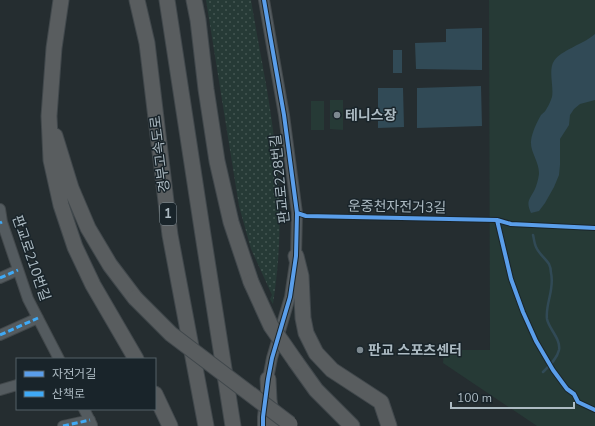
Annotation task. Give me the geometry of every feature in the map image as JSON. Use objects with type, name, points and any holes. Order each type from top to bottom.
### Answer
[{"type":"highway","points":[[61,0],[54,48],[49,116],[51,160],[61,205],[75,247],[93,285],[135,358]]},
{"type":"highway","name":"경부고속도로","points":[[137,0],[147,43],[170,235],[206,426]]},
{"type":"highway","name":"경부고속도로","points":[[167,0],[233,426]]},
{"type":"highway","points":[[194,0],[217,161],[231,222],[251,282],[271,326],[296,362],[316,390],[352,426]]},
{"type":"highway","points":[[49,116],[71,188],[88,228],[110,265],[135,298],[171,334],[291,425]]},
{"type":"highway","points":[[296,256],[301,276],[303,318],[306,333],[316,353],[332,370],[381,402],[389,426]]},
{"type":"highway","points":[[268,379],[269,400],[273,426]]},
{"type":"highway","points":[[156,396],[170,426]]},
{"type":"street","name":"판교로228번길","points":[[263,426],[268,379],[272,358],[290,297],[296,256],[297,212],[284,114],[264,0]]},
{"type":"street","name":"판교로210번길","points":[[0,209],[1,222],[28,299],[58,358]]},
{"type":"street","points":[[0,278],[18,270]]},
{"type":"street","points":[[0,335],[38,318]]},
{"type":"street","points":[[0,390],[16,385]]},
{"type":"street","points":[[63,426],[91,423],[84,410]]},
{"type":"green space","points":[[206,0],[251,0],[273,129],[279,186],[280,226],[278,265],[273,304],[270,299],[272,295],[251,249],[239,206]]},
{"type":"green space","points":[[489,0],[595,0],[595,426],[537,426],[443,363],[444,350],[490,350]]},
{"type":"green space","name":"테니스장","points":[[330,100],[343,100],[343,130],[330,129]]},
{"type":"green space","name":"테니스장","points":[[311,101],[324,101],[324,130],[311,130]]},
{"type":"water","points":[[482,28],[482,70],[416,69],[415,43],[446,42],[446,29]]},
{"type":"water","points":[[595,34],[595,100],[580,104],[570,115],[569,125],[560,139],[559,175],[545,203],[539,211],[531,213],[529,201],[536,187],[539,169],[532,149],[531,141],[536,124],[541,115],[547,109],[552,97],[552,65],[557,57]]},
{"type":"water","points":[[393,50],[402,50],[402,73],[393,73]]},
{"type":"water","points":[[481,86],[482,126],[417,128],[417,88]]},
{"type":"water","points":[[378,88],[403,88],[404,127],[378,128]]},
{"type":"waterway","points":[[533,235],[537,249],[549,264],[550,268],[552,285],[547,308],[547,319],[557,338],[559,346],[556,356],[543,372]]},
{"type":"marked path","points":[[0,278],[18,270]]},
{"type":"marked path","points":[[0,335],[38,318]]},
{"type":"marked path","points":[[63,426],[90,420]]},
{"type":"cycle path","points":[[263,426],[268,379],[272,358],[290,297],[296,256],[297,213],[284,115],[264,0]]},
{"type":"cycle path","name":"운중천자전거3길","points":[[297,213],[306,216],[497,220],[511,224],[595,228]]},
{"type":"cycle path","points":[[497,220],[511,279],[523,312],[536,341],[553,370],[567,389],[574,394],[578,402],[595,410]]},
{"type":"place","name":"테니스장","points":[[337,115]]},
{"type":"place","name":"판교 스포츠센터","points":[[360,350]]}]
